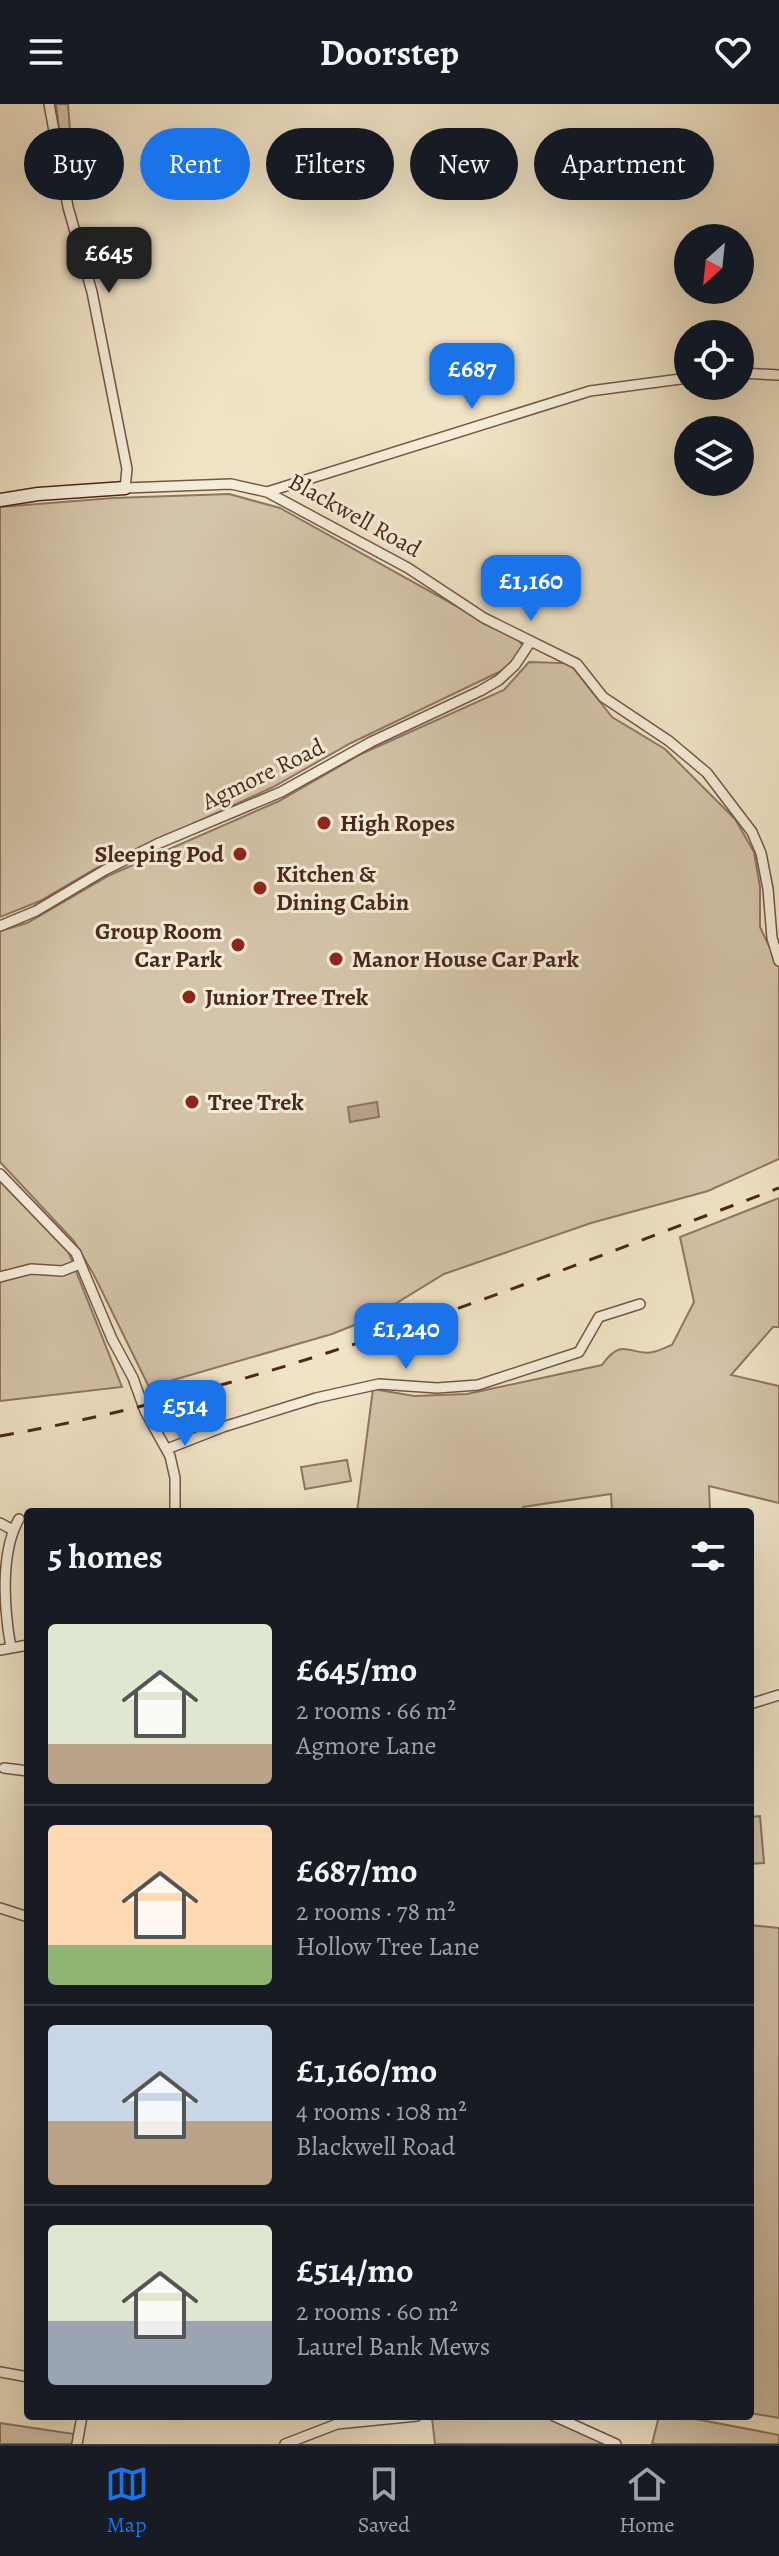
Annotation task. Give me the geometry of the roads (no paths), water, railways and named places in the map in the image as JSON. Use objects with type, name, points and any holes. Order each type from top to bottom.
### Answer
[{"type":"street","points":[[49,104],[68,207],[92,292],[127,469],[125,488]]},
{"type":"street","points":[[754,374],[779,375]]},
{"type":"street","points":[[267,492],[590,391],[674,380]]},
{"type":"street","name":"Blackwell Road","points":[[0,500],[38,494],[231,484],[267,492],[408,568],[484,618],[577,664],[603,697],[669,741],[707,773],[752,832],[761,853],[772,938],[779,961]]},
{"type":"street","name":"Agmore Road","points":[[0,926],[36,911],[105,870],[157,844],[281,792],[371,742],[480,691],[499,680],[515,665],[531,641]]},
{"type":"street","points":[[0,1174],[76,1253],[112,1339],[173,1463],[175,1508]]},
{"type":"street","points":[[0,1277],[31,1269],[62,1271],[80,1264]]},
{"type":"street","points":[[167,1449],[316,1398],[379,1384],[437,1388],[478,1385],[579,1352],[599,1317],[640,1304]]},
{"type":"street","points":[[11,1648],[1,1594],[11,1529],[19,1519]]},
{"type":"street","points":[[0,1523],[11,1529]]},
{"type":"street","points":[[0,1650],[24,1646]]},
{"type":"street","points":[[754,1703],[779,1695]]},
{"type":"street","points":[[4,1768],[24,1770]]},
{"type":"street","points":[[0,1908],[24,1916]]},
{"type":"street","points":[[0,2372],[24,2376]]},
{"type":"street","points":[[77,2444],[81,2420]]},
{"type":"street","points":[[285,2444],[337,2424],[377,2420]]},
{"type":"street","points":[[563,2420],[616,2444]]},
{"type":"railway","points":[[0,1436],[101,1416],[298,1362],[492,1296],[779,1188]]},
{"type":"place","name":"High Ropes","points":[[324,823]]},
{"type":"place","name":"Sleeping Pod","points":[[240,854]]},
{"type":"place","name":"Kitchen & Dining Cabin","points":[[260,888]]},
{"type":"place","name":"Group Room Car Park","points":[[238,945]]},
{"type":"place","name":"Manor House Car Park","points":[[336,959]]},
{"type":"place","name":"Junior Tree Trek","points":[[189,997]]},
{"type":"place","name":"Tree Trek","points":[[192,1102]]}]
